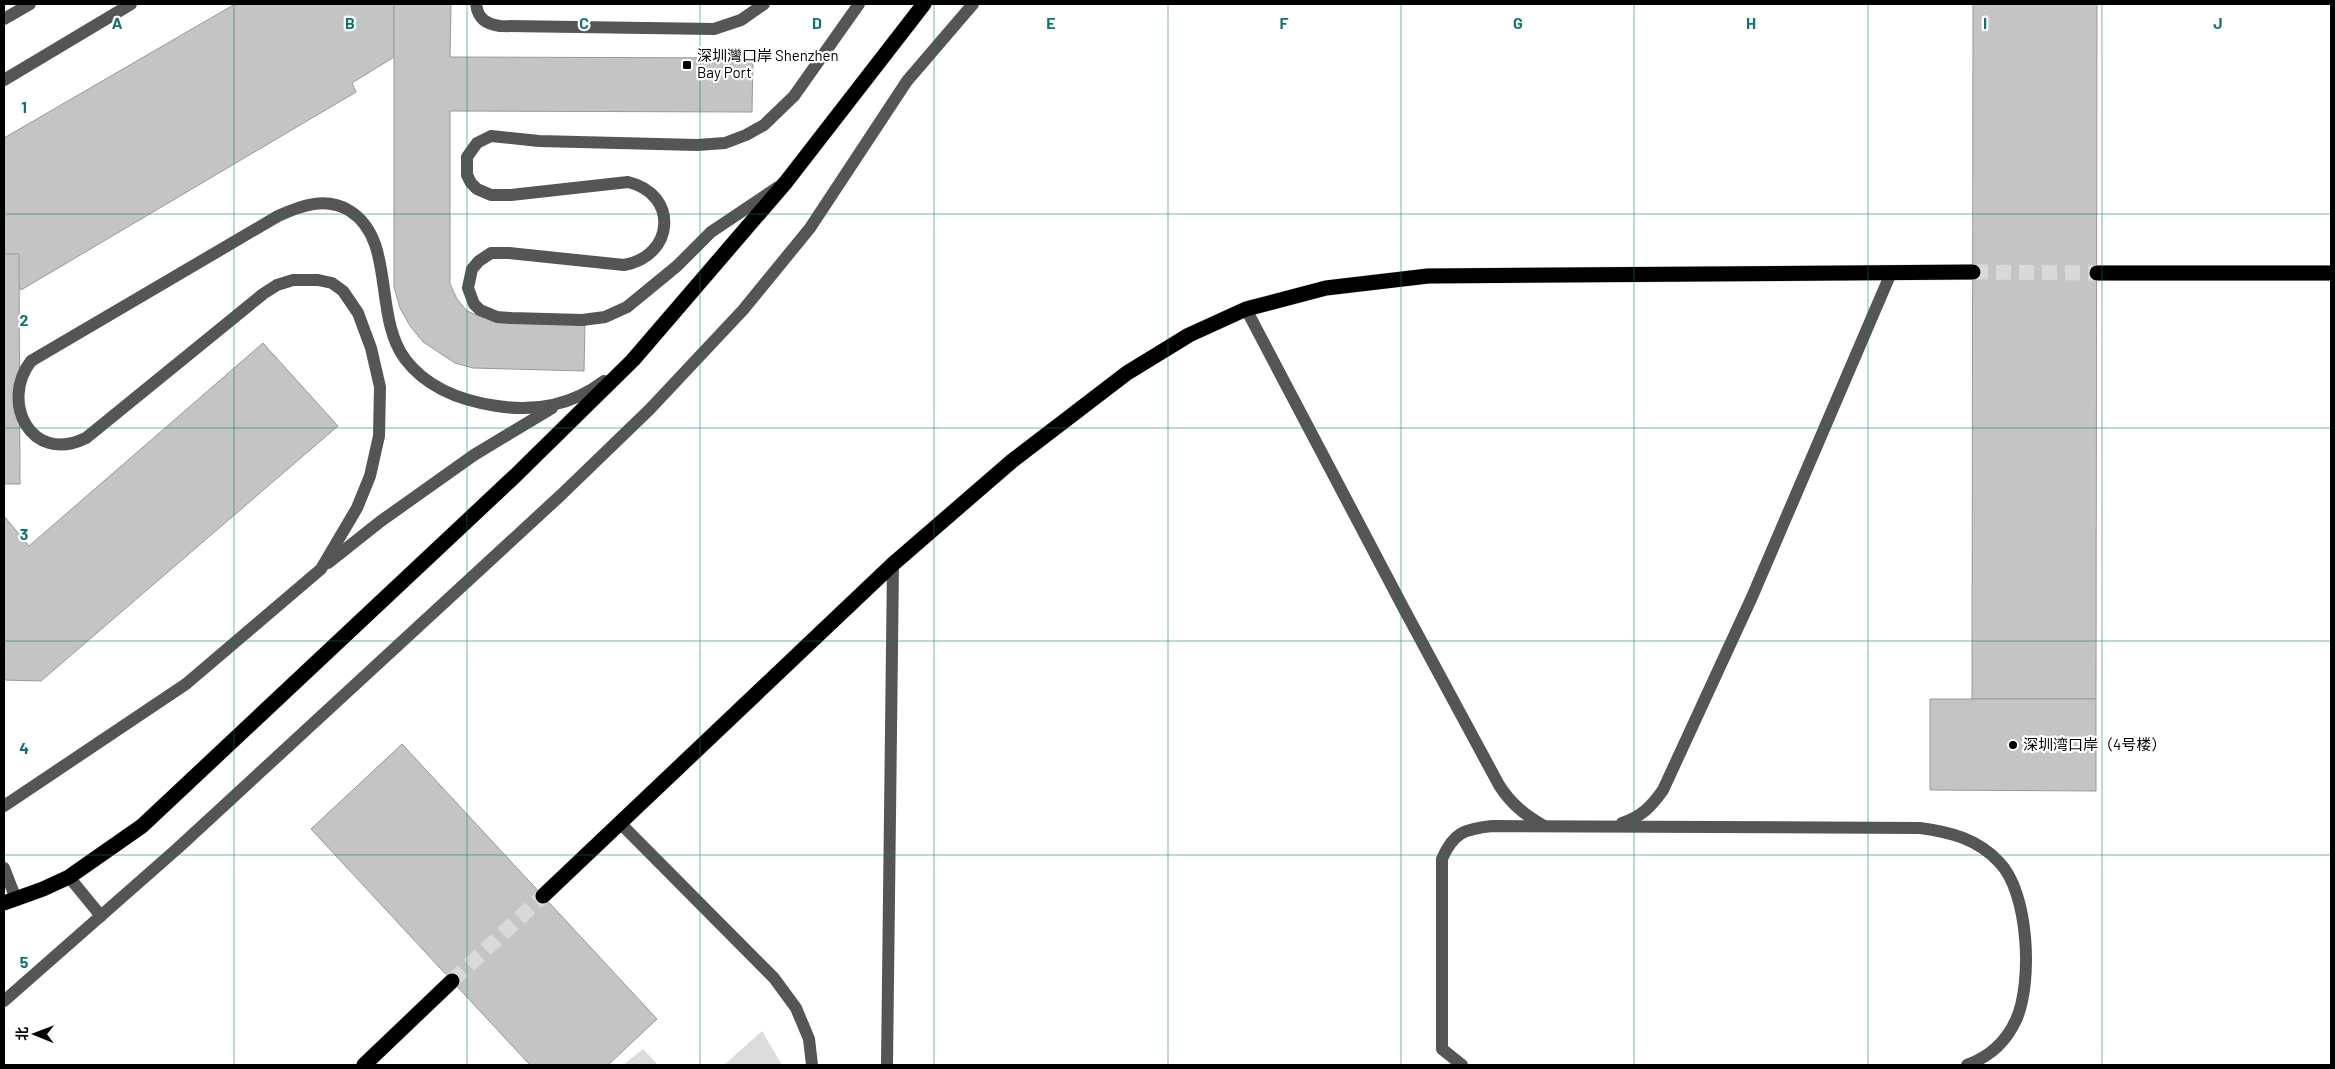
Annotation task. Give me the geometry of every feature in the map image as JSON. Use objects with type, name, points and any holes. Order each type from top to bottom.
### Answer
[{"type":"highway","points":[[10,901],[69,877],[142,826],[516,476],[632,360],[786,182],[924,4]]},
{"type":"highway","points":[[542,896],[892,564],[1012,461],[1127,373],[1189,335],[1246,309],[1326,288],[1428,276],[1973,272]]},
{"type":"highway","points":[[2097,273],[2331,273]]},
{"type":"highway","points":[[364,1065],[452,981]]},
{"type":"street","points":[[4,19],[30,4]]},
{"type":"street","points":[[4,80],[131,4]]},
{"type":"street","points":[[476,4],[478,14],[483,21],[500,26],[696,30],[730,25],[752,14],[764,4]]},
{"type":"street","points":[[786,182],[711,232],[677,266],[627,308],[615,314],[582,320],[497,317],[480,310],[470,296],[468,279],[472,269],[479,261],[491,253],[509,253],[624,265],[647,258],[655,250],[664,228],[664,215],[654,195],[638,185],[628,182],[511,195],[483,193],[471,183],[468,175],[467,157],[477,142],[499,135],[539,141],[697,145],[725,142],[746,135],[764,125],[794,96],[859,4]]},
{"type":"street","points":[[4,1001],[186,842],[650,409],[742,310],[810,228],[907,81],[973,4]]},
{"type":"street","points":[[321,569],[357,508],[370,476],[379,436],[380,387],[371,348],[358,313],[343,291],[332,284],[306,279],[293,280],[277,285],[86,438],[73,444],[59,446],[42,442],[29,434],[19,422],[14,407],[13,393],[17,379],[24,368],[39,356],[278,216],[310,204],[326,203],[346,208],[360,218],[370,230],[376,245],[391,331],[404,358],[423,378],[451,394],[486,405],[517,410],[554,406]]},
{"type":"street","points":[[1614,826],[1637,818],[1652,806],[1664,790],[1752,597],[1891,273]]},
{"type":"street","points":[[1246,309],[1499,785],[1510,802],[1526,816],[1544,826]]},
{"type":"street","points":[[4,806],[186,684],[321,569],[381,521],[474,455],[554,406],[594,389],[632,360]]},
{"type":"street","points":[[887,1065],[892,564]]},
{"type":"street","points":[[619,822],[774,978],[796,1008],[809,1039],[812,1065]]},
{"type":"street","points":[[1462,1065],[1442,1049],[1442,860],[1449,843],[1460,833],[1492,826],[1614,826],[1920,828],[1963,837],[1983,848],[2000,862],[2011,878],[2020,905],[2024,930],[2024,987],[2017,1019],[2008,1035],[1995,1050],[1980,1060],[1967,1065]]},
{"type":"street","points":[[4,868],[10,901]]},
{"type":"street","points":[[69,877],[101,916]]},
{"type":"shaded area","points":[[762,1031],[782,1065],[724,1065]]},
{"type":"shaded area","points":[[643,1049],[658,1065],[623,1065]]},
{"type":"building","points":[[235,4],[394,4],[394,57],[352,83],[356,92],[21,290],[4,257],[4,138]]},
{"type":"building","points":[[394,4],[451,4],[450,57],[753,58],[752,112],[450,111],[450,284],[457,299],[467,311],[481,317],[585,322],[584,371],[473,368],[455,363],[423,342],[410,326],[400,308],[394,287]]},
{"type":"building","points":[[1973,4],[2097,4],[2096,699],[1972,699]]},
{"type":"building","points":[[4,254],[19,254],[20,484],[4,484]]},
{"type":"building","points":[[263,343],[338,426],[41,681],[4,680],[4,516],[29,546]]},
{"type":"building","name":"深圳湾口岸（4号楼）","points":[[1930,699],[2096,699],[2096,791],[1930,790]]},
{"type":"building","points":[[402,744],[657,1019],[608,1065],[530,1065],[311,829]]},
{"type":"tunnel","points":[[1973,272],[2097,273]]},
{"type":"tunnel","points":[[452,981],[543,896]]},
{"type":"place","name":"深圳灣口岸 Shenzhen Bay Port","points":[[687,65]]},
{"type":"place","name":"深圳湾口岸（4号楼）","points":[[2013,745]]}]
